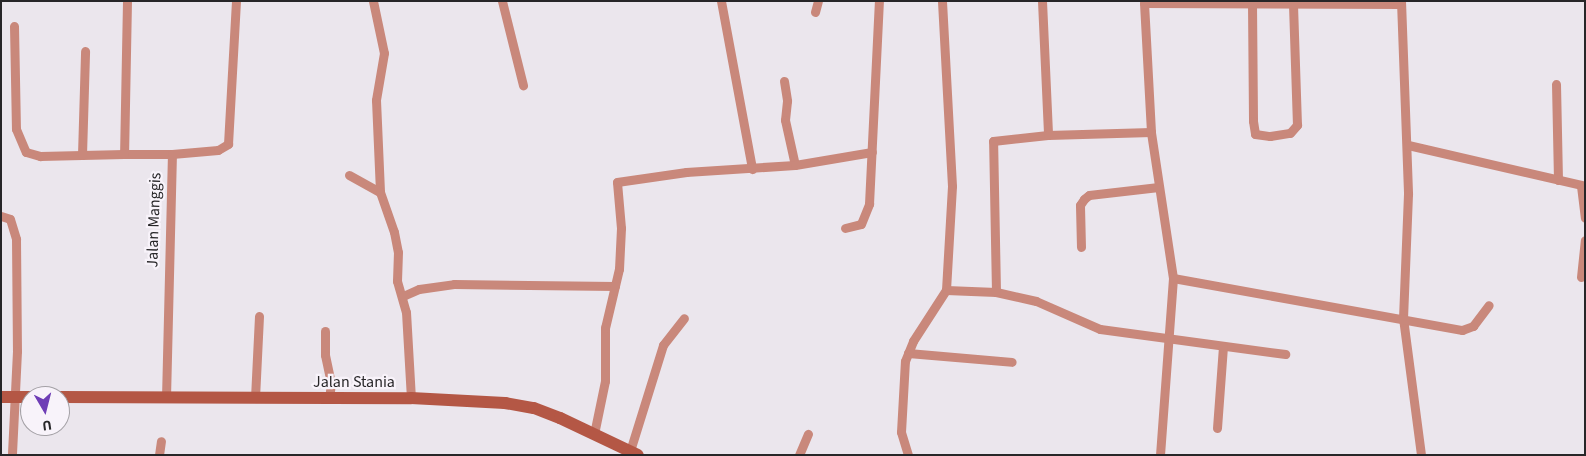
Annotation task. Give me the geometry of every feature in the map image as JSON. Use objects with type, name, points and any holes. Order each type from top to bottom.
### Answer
[{"type":"street","points":[[124,154],[127,1]]},
{"type":"street","name":"Jalan Manggis","points":[[166,398],[172,154],[218,150],[228,144],[236,1]]},
{"type":"street","points":[[373,1],[384,53],[376,100],[380,192],[394,232],[398,252],[398,281],[403,296],[411,398]]},
{"type":"street","points":[[502,1],[523,85]]},
{"type":"street","points":[[721,1],[752,169]]},
{"type":"street","points":[[816,12],[818,1]]},
{"type":"street","points":[[844,228],[856,227],[867,215],[879,1]]},
{"type":"street","points":[[908,455],[900,432],[908,353],[946,290],[952,186],[942,1]]},
{"type":"street","points":[[1042,1],[1048,135]]},
{"type":"street","points":[[1160,455],[1166,340],[1173,278],[1151,132],[1144,2],[1252,4],[1401,3],[1408,145],[1403,318],[1421,455]]},
{"type":"street","points":[[1252,4],[1253,121],[1255,134],[1270,136],[1290,133],[1297,125],[1293,3]]},
{"type":"street","points":[[14,26],[13,69],[20,141],[26,152],[40,156],[172,154]]},
{"type":"street","points":[[82,155],[86,51]]},
{"type":"street","points":[[784,80],[787,101],[785,120],[795,165]]},
{"type":"street","points":[[1556,84],[1558,180]]},
{"type":"street","points":[[996,292],[993,143],[999,139],[1048,135],[1151,132]]},
{"type":"street","points":[[1408,145],[1583,186],[1585,218]]},
{"type":"street","points":[[594,434],[605,381],[605,328],[615,286],[621,228],[617,182],[686,172],[795,165],[872,152]]},
{"type":"street","points":[[349,175],[380,192]]},
{"type":"street","points":[[1081,246],[1080,205],[1089,195],[1159,187]]},
{"type":"street","points":[[1,216],[10,219],[16,239],[12,455]]},
{"type":"street","points":[[1581,277],[1585,240]]},
{"type":"street","points":[[1173,278],[1466,329],[1489,305]]},
{"type":"street","points":[[403,296],[419,289],[454,284],[615,286]]},
{"type":"street","points":[[946,290],[996,292],[1036,301],[1100,329],[1166,340],[1285,354]]},
{"type":"street","points":[[255,398],[259,316]]},
{"type":"street","points":[[634,453],[663,344],[684,318]]},
{"type":"street","points":[[326,331],[325,354],[331,383],[329,399]]},
{"type":"street","points":[[1217,428],[1223,346]]},
{"type":"street","points":[[908,353],[1012,362]]},
{"type":"street","points":[[1,397],[20,397]]},
{"type":"street","name":"Jalan Stania","points":[[70,397],[411,398],[529,407],[634,453]]},
{"type":"street","points":[[799,455],[808,434]]},
{"type":"street","points":[[159,455],[161,440]]}]
